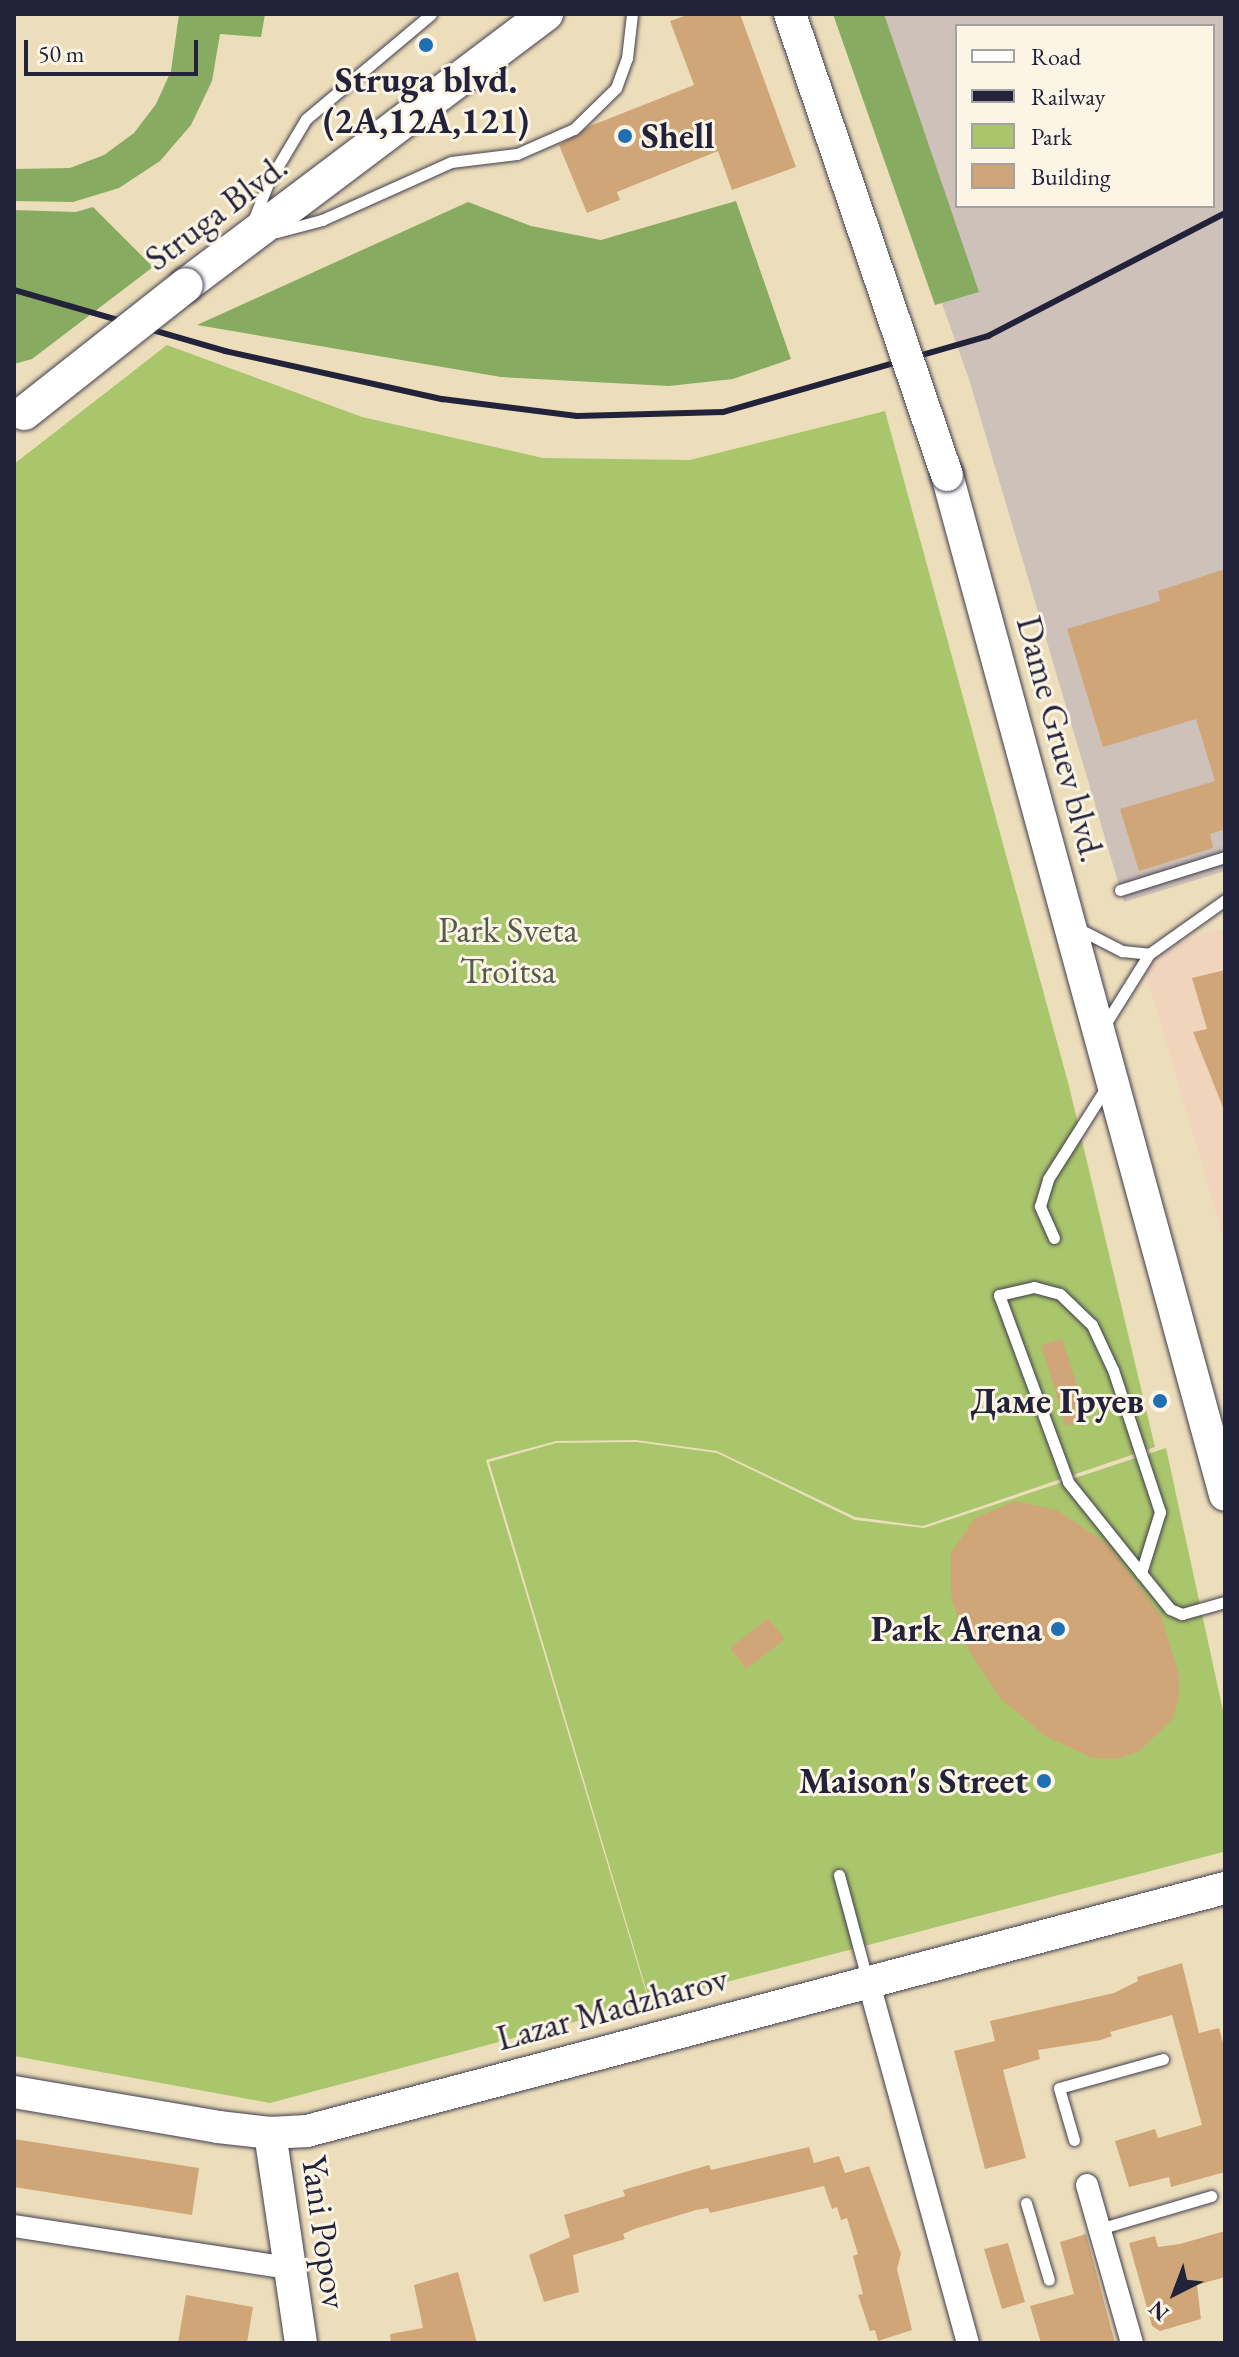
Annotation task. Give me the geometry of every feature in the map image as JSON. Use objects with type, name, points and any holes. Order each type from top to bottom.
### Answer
[{"type":"main road","name":"Struga Blvd.","points":[[19,416],[186,285],[546,14]]},
{"type":"main road","name":"Dame Gruev blvd.","points":[[790,14],[947,475],[1099,1033],[1218,1445],[1225,1495]]},
{"type":"main road","name":"Lazar Madzharov","points":[[14,2092],[270,2133],[345,2123],[868,1980],[1222,1888]]},
{"type":"main road","name":"Yani Popov","points":[[270,2133],[301,2343]]},
{"type":"street","points":[[868,1980],[968,2343]]},
{"type":"street","points":[[1087,2185],[1132,2343]]},
{"type":"street","points":[[14,2226],[290,2268]]},
{"type":"lane","points":[[245,240],[269,181],[306,119],[431,14]]},
{"type":"lane","points":[[245,240],[322,220],[451,162],[517,154],[574,129],[616,88],[627,58],[632,14]]},
{"type":"lane","points":[[1120,890],[1225,857]]},
{"type":"lane","points":[[1099,1033],[1149,954],[1225,900]]},
{"type":"lane","points":[[1070,923],[1122,951],[1149,954]]},
{"type":"lane","points":[[1054,1238],[1040,1206],[1048,1179],[1112,1079]]},
{"type":"lane","points":[[1141,1573],[1160,1512],[1113,1370],[1092,1325],[1060,1294],[1034,1287],[999,1295],[1068,1482],[1141,1573],[1170,1609],[1182,1614],[1225,1602]]},
{"type":"lane","points":[[839,1875],[868,1980]]},
{"type":"lane","points":[[1074,2140],[1059,2088],[1163,2059]]},
{"type":"lane","points":[[1099,2229],[1211,2196]]},
{"type":"lane","points":[[1026,2203],[1049,2280]]},
{"type":"shaded area","points":[[838,14],[1225,14],[1225,871],[1124,902],[969,379]]},
{"type":"shaded area","points":[[1225,928],[1225,1244],[1140,953]]},
{"type":"green space","points":[[179,14],[265,14],[261,37],[220,34],[212,81],[191,125],[160,161],[119,188],[73,202],[14,201],[14,169],[70,168],[104,155],[134,133],[156,104],[171,71]]},
{"type":"green space","points":[[833,14],[884,14],[979,292],[935,305]]},
{"type":"green space","points":[[736,201],[791,359],[733,379],[669,386],[501,377],[197,325],[468,202],[531,226],[601,240]]},
{"type":"green space","points":[[93,207],[153,267],[32,359],[14,364],[14,210],[76,212]]},
{"type":"green space","name":"Park Sveta Troitsa","points":[[167,345],[362,417],[543,458],[690,460],[885,411],[1069,1086],[1155,1447],[923,1526],[855,1517],[717,1451],[636,1440],[556,1441],[486,1460],[649,2002],[270,2103],[14,2056],[14,464]]},
{"type":"green space","points":[[637,1442],[717,1453],[855,1520],[924,1528],[1166,1448],[1225,1720],[1223,1852],[650,2002],[489,1462],[556,1443]]},
{"type":"building","points":[[690,14],[740,14],[796,167],[732,190],[718,151],[617,192],[620,200],[587,213],[559,145],[590,126],[694,85],[670,21]]},
{"type":"building","points":[[1225,569],[1225,829],[1210,834],[1213,848],[1139,871],[1120,809],[1215,781],[1196,719],[1103,747],[1067,629],[1160,601],[1158,591]]},
{"type":"building","points":[[1225,970],[1224,1110],[1193,1032],[1207,1029],[1192,978]]},
{"type":"building","points":[[1062,1339],[1088,1419],[1066,1426],[1041,1345]]},
{"type":"building","points":[[1015,1501],[1057,1510],[1107,1544],[1161,1616],[1179,1674],[1179,1697],[1172,1720],[1138,1752],[1116,1759],[1092,1758],[1045,1736],[1001,1699],[969,1651],[951,1596],[951,1553],[975,1518]]},
{"type":"building","points":[[768,1618],[785,1639],[746,1669],[730,1648]]},
{"type":"building","points":[[1182,1963],[1199,2033],[1219,2028],[1225,2050],[1225,2172],[1171,2187],[1169,2177],[1129,2187],[1115,2141],[1155,2129],[1158,2138],[1202,2125],[1172,2015],[1110,2032],[1112,2036],[1101,2040],[1038,2050],[1040,2059],[1003,2070],[1026,2158],[985,2169],[954,2051],[995,2041],[990,2021],[1114,1993],[1138,1981],[1137,1977]]},
{"type":"building","points":[[14,2139],[199,2168],[192,2215],[14,2187]]},
{"type":"building","points":[[809,2147],[814,2163],[839,2156],[845,2173],[869,2166],[901,2254],[897,2269],[912,2330],[878,2341],[875,2330],[870,2331],[858,2295],[863,2294],[853,2256],[858,2254],[847,2218],[841,2220],[837,2207],[832,2209],[824,2186],[710,2213],[708,2208],[696,2210],[634,2229],[623,2234],[625,2239],[573,2255],[579,2292],[544,2302],[529,2255],[570,2237],[564,2215],[625,2196],[623,2190],[709,2165],[711,2170]]},
{"type":"building","points":[[1225,2231],[1225,2277],[1197,2285],[1201,2319],[1160,2331],[1152,2326],[1129,2243],[1155,2236],[1158,2247]]},
{"type":"building","points":[[1086,2234],[1115,2343],[1041,2343],[1030,2306],[1074,2294],[1060,2242]]},
{"type":"building","points":[[1008,2243],[1025,2302],[1002,2309],[984,2249]]},
{"type":"building","points":[[458,2272],[477,2343],[391,2343],[390,2334],[423,2328],[414,2285]]},
{"type":"building","points":[[186,2295],[253,2307],[247,2343],[178,2343]]},
{"type":"railway","points":[[14,290],[225,351],[442,399],[577,416],[723,412],[988,336],[1225,213]]},
{"type":"place","name":"Struga blvd. (2A,12A,121)","points":[[426,45]]},
{"type":"place","name":"Shell","points":[[625,136]]},
{"type":"place","name":"Даме Груев","points":[[1160,1401]]},
{"type":"place","name":"Park Arena","points":[[1058,1629]]},
{"type":"place","name":"Maison's Street","points":[[1044,1781]]}]
